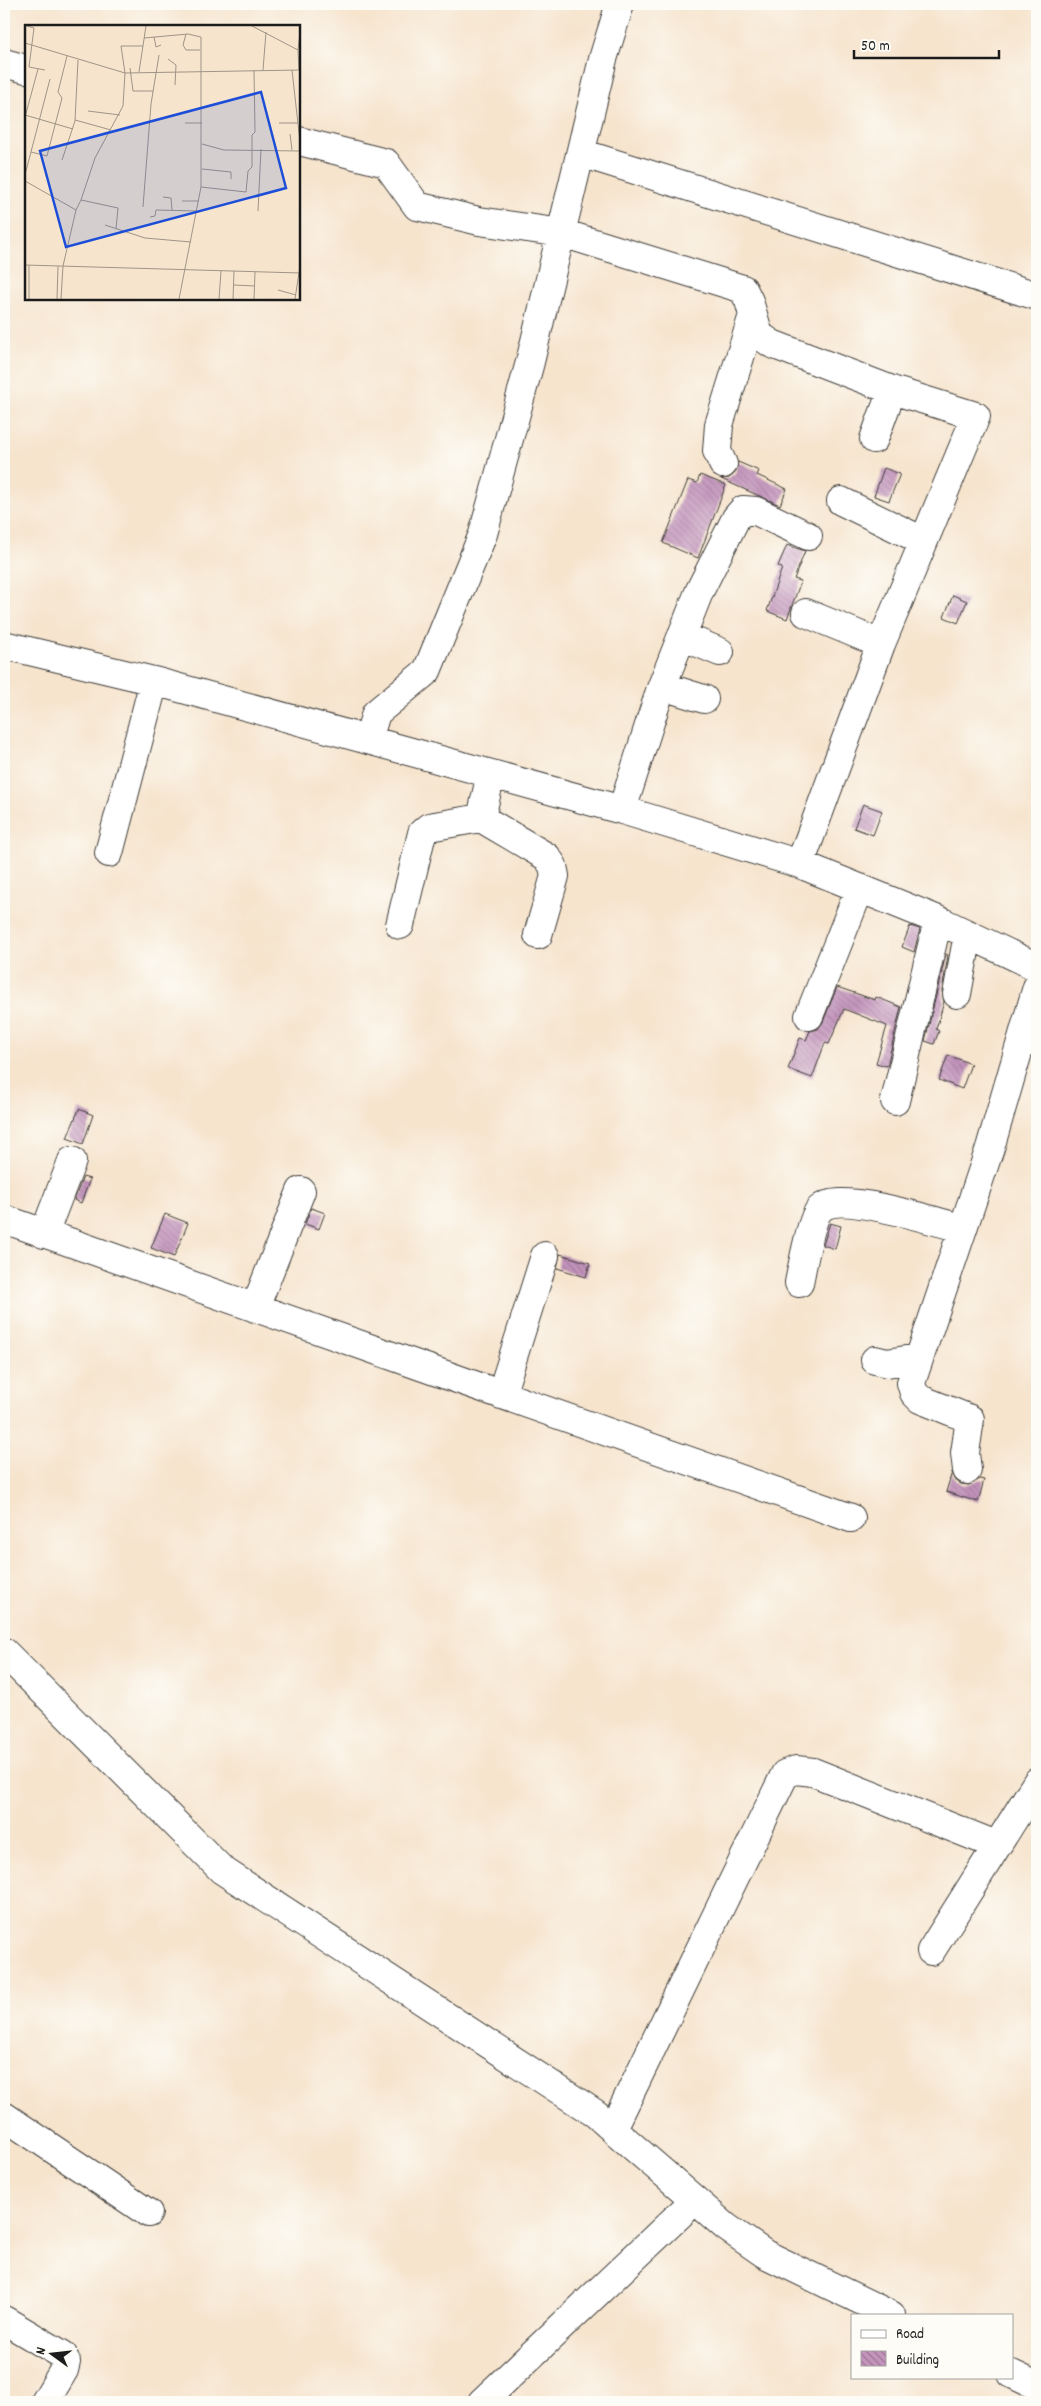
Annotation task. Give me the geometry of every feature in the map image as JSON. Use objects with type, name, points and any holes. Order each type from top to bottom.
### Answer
[{"type":"street","points":[[368,740],[376,713],[427,671],[483,534],[530,362],[602,59],[620,4]]},
{"type":"street","points":[[4,63],[25,69]]},
{"type":"street","points":[[300,141],[386,163],[417,206],[479,221],[562,233],[743,290],[759,335],[772,344],[892,390],[976,416],[881,644],[800,864]]},
{"type":"street","points":[[581,153],[1037,296]]},
{"type":"street","points":[[723,464],[718,450],[719,424],[753,315]]},
{"type":"street","points":[[874,439],[892,390]]},
{"type":"street","points":[[840,501],[923,541]]},
{"type":"street","points":[[622,810],[662,686],[699,592],[736,518],[743,510],[756,511],[808,536]]},
{"type":"street","points":[[806,613],[881,644]]},
{"type":"street","points":[[682,636],[720,652]]},
{"type":"street","points":[[4,645],[154,681],[622,810],[800,864],[938,920],[1037,967]]},
{"type":"street","points":[[109,853],[154,681]]},
{"type":"street","points":[[662,686],[704,700]]},
{"type":"street","points":[[481,818],[491,774]]},
{"type":"street","points":[[400,925],[422,833],[429,827],[481,818],[547,857],[553,866],[555,876],[538,935]]},
{"type":"street","points":[[809,1016],[860,888]]},
{"type":"street","points":[[894,1101],[938,920]]},
{"type":"street","points":[[957,994],[968,934]]},
{"type":"street","points":[[967,1470],[965,1453],[970,1419],[920,1399],[914,1393],[911,1384],[918,1358],[990,1148],[1037,987]]},
{"type":"street","points":[[44,1234],[72,1161]]},
{"type":"street","points":[[255,1308],[301,1191]]},
{"type":"street","points":[[799,1282],[814,1223],[820,1209],[832,1202],[863,1204],[962,1228]]},
{"type":"street","points":[[4,1219],[851,1518]]},
{"type":"street","points":[[501,1395],[545,1256]]},
{"type":"street","points":[[874,1360],[887,1362],[918,1358]]},
{"type":"street","points":[[4,1652],[222,1870],[580,2103],[726,2227],[765,2254],[888,2314]]},
{"type":"street","points":[[608,2125],[618,2118],[785,1774],[796,1770],[813,1772],[996,1845]]},
{"type":"street","points":[[931,1951],[1037,1782]]},
{"type":"street","points":[[4,2116],[148,2213]]},
{"type":"street","points":[[482,2402],[695,2200]]},
{"type":"street","points":[[4,2320],[63,2355],[66,2362],[64,2370],[46,2402]]},
{"type":"street","points":[[1014,2375],[1037,2386]]},
{"type":"building","points":[[738,462],[759,471],[757,475],[787,489],[780,505],[721,479],[729,478],[735,473]]},
{"type":"building","points":[[884,468],[900,474],[889,501],[874,496]]},
{"type":"building","points":[[700,475],[726,485],[698,558],[663,543],[688,480],[697,483]]},
{"type":"building","points":[[787,545],[805,551],[794,579],[801,581],[787,619],[767,611],[782,568],[778,566]]},
{"type":"building","points":[[953,595],[967,601],[958,623],[944,617]]},
{"type":"building","points":[[863,804],[882,811],[873,835],[854,828]]},
{"type":"building","points":[[910,926],[920,929],[914,952],[902,947]]},
{"type":"building","points":[[946,954],[948,955],[942,991],[944,1002],[936,1029],[939,1031],[934,1044],[925,1041]]},
{"type":"building","points":[[837,987],[875,1000],[876,997],[901,1007],[887,1066],[876,1063],[887,1026],[844,1009],[829,1044],[825,1043],[812,1078],[788,1069],[800,1038],[806,1040],[810,1031],[818,1029],[823,1022]]},
{"type":"building","points":[[948,1055],[971,1064],[962,1089],[939,1080]]},
{"type":"building","points":[[79,1109],[93,1115],[83,1144],[67,1138]]},
{"type":"building","points":[[83,1177],[90,1179],[81,1203],[74,1200]]},
{"type":"building","points":[[311,1208],[325,1213],[319,1229],[305,1224]]},
{"type":"building","points":[[165,1214],[188,1223],[174,1257],[151,1248]]},
{"type":"building","points":[[830,1223],[841,1226],[835,1249],[823,1245]]},
{"type":"building","points":[[560,1254],[590,1263],[586,1277],[557,1268]]},
{"type":"building","points":[[952,1472],[955,1480],[961,1484],[969,1485],[980,1479],[984,1480],[978,1502],[946,1492]]}]
